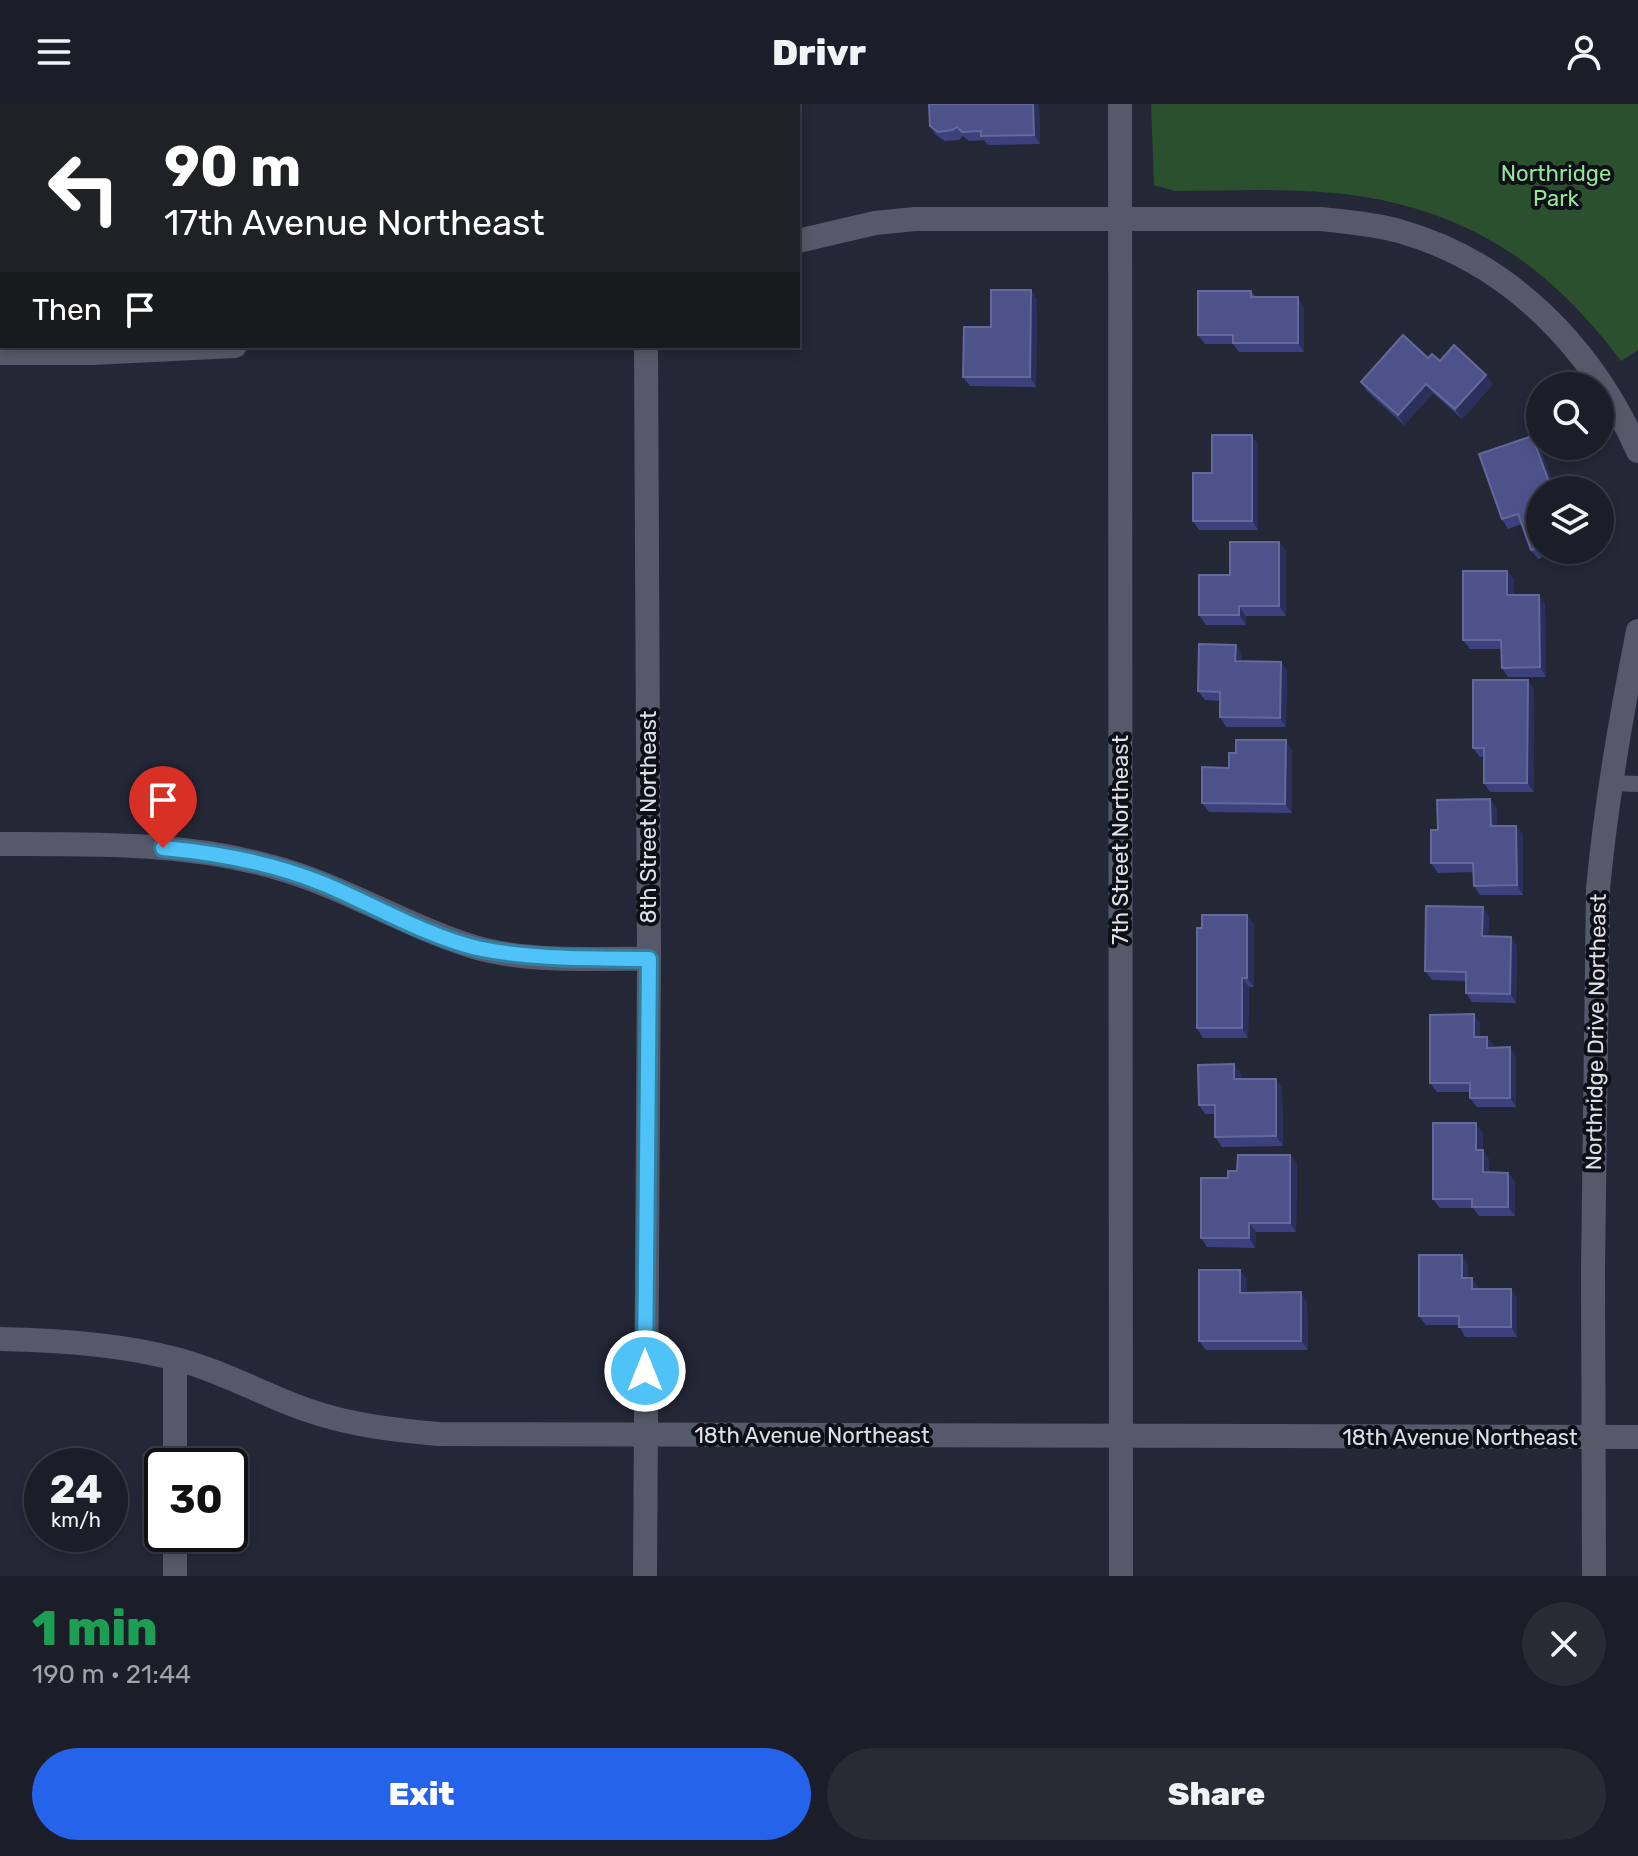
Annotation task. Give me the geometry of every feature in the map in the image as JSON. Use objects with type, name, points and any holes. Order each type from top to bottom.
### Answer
[{"type":"street","name":"7th Street Northeast","points":[[1120,104],[1121,1576]]},
{"type":"street","points":[[800,241],[875,223],[915,219],[1321,219],[1364,223],[1400,232],[1440,245],[1476,263],[1512,286],[1545,315],[1574,346],[1601,383],[1638,451]]},
{"type":"street","points":[[0,353],[108,353],[199,348]]},
{"type":"street","name":"8th Street Northeast","points":[[645,1576],[649,959],[646,348]]},
{"type":"street","name":"Northridge Drive Northeast","points":[[1594,1576],[1593,1269],[1600,865],[1622,713],[1638,631]]},
{"type":"street","points":[[0,844],[132,845],[229,856],[322,883],[475,947],[548,957],[649,959]]},
{"type":"street","name":"18th Avenue Northeast","points":[[0,1339],[114,1347],[175,1359],[223,1374],[305,1409],[358,1425],[438,1434],[1638,1437]]},
{"type":"street","points":[[175,1359],[175,1448]]},
{"type":"street","points":[[175,1552],[175,1576]]},
{"type":"lane","points":[[1612,783],[1638,784]]},
{"type":"green space","name":"Northridge Park","points":[[1151,104],[1638,104],[1638,350],[1621,361],[1595,328],[1538,273],[1475,232],[1439,216],[1401,204],[1337,193],[1175,191],[1154,185]]},
{"type":"building","points":[[929,104],[1033,104],[1034,135],[981,136],[981,131],[962,132],[957,127],[938,132],[930,126]]},
{"type":"building","points":[[991,290],[1031,290],[1030,377],[963,377],[964,327],[991,327]]},
{"type":"building","points":[[1198,291],[1251,291],[1251,297],[1298,297],[1298,343],[1233,343],[1233,335],[1198,335]]},
{"type":"building","points":[[1403,335],[1428,358],[1432,354],[1440,361],[1454,345],[1486,375],[1455,409],[1426,384],[1398,415],[1361,382]]},
{"type":"building","points":[[1212,435],[1252,435],[1252,521],[1193,521],[1193,473],[1212,473]]},
{"type":"building","points":[[1526,438],[1526,460],[1541,460],[1547,476],[1526,476],[1526,536],[1518,514],[1502,519],[1479,454]]},
{"type":"building","points":[[1230,542],[1279,542],[1279,606],[1239,606],[1239,615],[1199,615],[1199,575],[1230,575]]},
{"type":"building","points":[[1463,571],[1507,571],[1507,595],[1539,595],[1540,667],[1502,668],[1501,640],[1463,640]]},
{"type":"building","points":[[1199,644],[1236,645],[1235,661],[1281,662],[1280,718],[1220,717],[1220,692],[1198,691]]},
{"type":"building","points":[[1473,680],[1528,680],[1527,783],[1484,783],[1484,748],[1473,748]]},
{"type":"building","points":[[1236,740],[1286,740],[1285,804],[1202,803],[1202,767],[1229,768],[1229,753],[1236,753]]},
{"type":"building","points":[[1490,799],[1491,826],[1516,826],[1517,885],[1474,886],[1473,863],[1431,863],[1431,830],[1438,830],[1437,800]]},
{"type":"building","points":[[1426,906],[1483,907],[1482,936],[1511,937],[1510,994],[1466,993],[1466,972],[1425,971]]},
{"type":"building","points":[[1202,915],[1247,915],[1247,978],[1242,978],[1242,1028],[1197,1028],[1197,928],[1202,928]]},
{"type":"building","points":[[1474,1014],[1474,1037],[1487,1037],[1487,1048],[1510,1047],[1510,1098],[1470,1098],[1470,1083],[1430,1083],[1430,1015]]},
{"type":"building","points":[[1234,1064],[1234,1079],[1276,1079],[1276,1136],[1215,1137],[1215,1105],[1199,1105],[1198,1065]]},
{"type":"building","points":[[1433,1123],[1476,1123],[1476,1150],[1483,1150],[1483,1172],[1508,1173],[1508,1207],[1472,1207],[1472,1199],[1433,1199]]},
{"type":"building","points":[[1238,1155],[1290,1155],[1290,1223],[1249,1223],[1249,1238],[1201,1238],[1201,1178],[1228,1178],[1228,1171],[1237,1171]]},
{"type":"building","points":[[1419,1255],[1462,1255],[1462,1278],[1472,1278],[1472,1289],[1511,1289],[1511,1327],[1459,1327],[1459,1316],[1419,1316]]},
{"type":"building","points":[[1199,1270],[1240,1270],[1240,1293],[1301,1292],[1301,1341],[1199,1341]]},
{"type":"route","points":[[163,848],[229,856],[277,868],[322,883],[475,947],[548,957],[649,959],[645,1371]]}]
